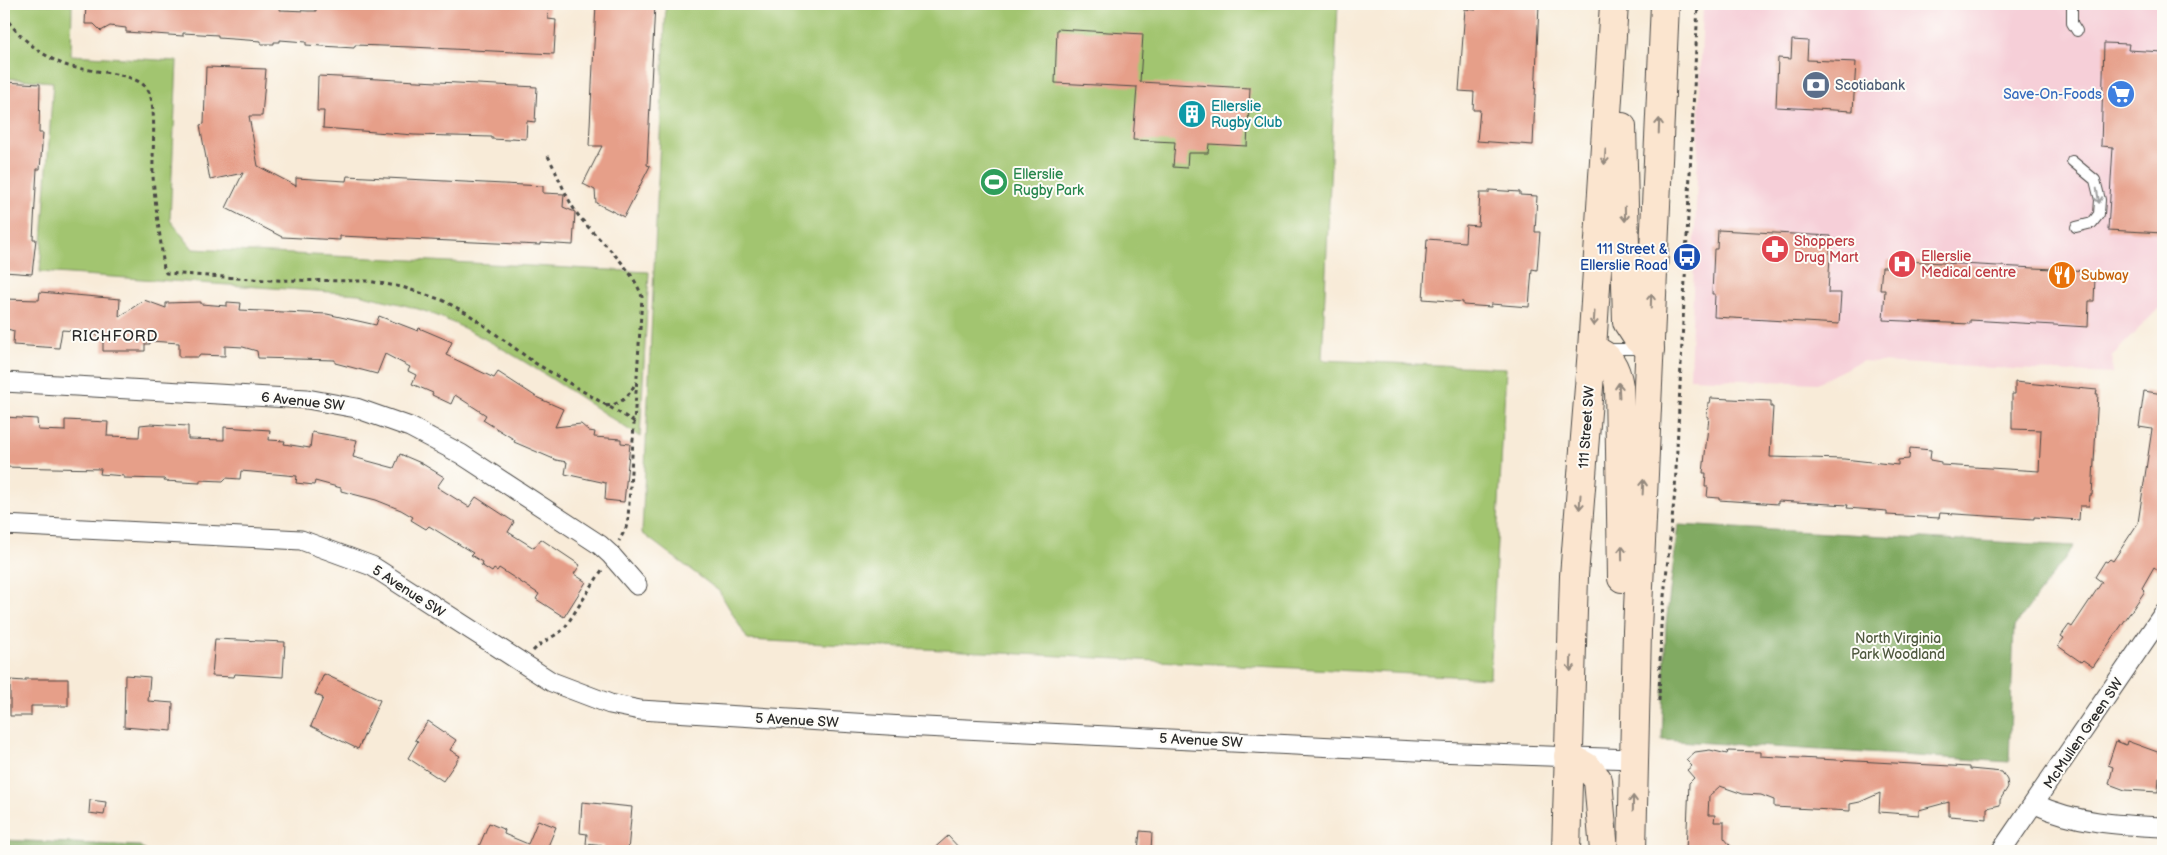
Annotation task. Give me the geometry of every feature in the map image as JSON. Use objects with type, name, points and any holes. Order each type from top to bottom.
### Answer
[{"type":"main road","name":"111 Street SW","points":[[1566,851],[1574,576],[1592,349],[1614,4]]},
{"type":"main road","points":[[1632,851],[1636,670],[1665,4]]},
{"type":"main road","points":[[1662,59],[1674,4]]},
{"type":"main road","points":[[1612,43],[1623,135],[1627,322],[1638,339],[1650,349]]},
{"type":"main road","points":[[1592,349],[1603,353],[1609,360],[1618,378],[1623,598],[1629,650],[1636,670]]},
{"type":"main road","points":[[1568,756],[1587,767],[1598,780],[1604,851]]},
{"type":"main road","points":[[1567,818],[1572,851]]},
{"type":"street","name":"6 Avenue SW","points":[[4,382],[307,399],[356,408],[410,426],[461,454],[600,545],[637,586]]},
{"type":"street","name":"5 Avenue SW","points":[[4,524],[301,540],[372,566],[552,682],[610,704],[649,711],[914,726],[1633,759]]},
{"type":"street","name":"McMullen Green SW","points":[[2001,851],[2035,804],[2163,614]]},
{"type":"street","points":[[2035,804],[2050,810],[2094,821],[2163,827]]},
{"type":"lane","points":[[2072,4],[2072,22],[2077,31]]},
{"type":"lane","points":[[2072,161],[2095,180],[2100,200],[2098,214],[2092,223],[2076,227]]},
{"type":"lane","points":[[1592,349],[1650,349]]},
{"type":"path","points":[[1659,703],[1661,625],[1675,491],[1698,4]]},
{"type":"path","points":[[4,15],[19,34],[38,49],[63,64],[81,70],[128,76],[141,82],[149,91],[154,104],[154,179],[163,265],[166,273],[266,280],[368,281],[416,291],[442,300],[467,313],[535,363],[635,422]]},
{"type":"path","points":[[522,664],[540,644],[564,629],[626,528],[638,379],[642,297],[638,285],[578,215],[548,156]]},
{"type":"path","points":[[606,406],[615,405],[625,399],[638,379]]},
{"type":"shaded area","points":[[1703,4],[2163,4],[2163,304],[2113,355],[2112,374],[1861,361],[1817,383],[1690,378]]},
{"type":"green space","points":[[4,4],[72,4],[71,55],[177,61],[170,220],[193,249],[649,272],[640,437],[492,343],[440,317],[411,307],[359,294],[40,272],[53,82],[4,78]]},
{"type":"green space","name":"Ellerslie Rugby Park","points":[[666,4],[1338,4],[1322,360],[1506,368],[1490,678],[748,640],[719,591],[642,533]]},
{"type":"green space","name":"North Virginia Park Woodland","points":[[1678,525],[2074,546],[2014,627],[2009,762],[1662,740],[1666,624]]},
{"type":"green space","points":[[4,840],[140,846],[146,851],[4,851]]},
{"type":"building","points":[[86,4],[271,4],[271,7],[280,7],[280,10],[316,11],[316,4],[549,4],[548,19],[556,20],[554,54],[355,45],[354,48],[306,45],[306,42],[280,40],[280,42],[274,42],[274,44],[261,44],[261,41],[218,38],[218,35],[183,33],[183,36],[126,32],[126,28],[110,26],[101,31],[94,24],[85,24]]},
{"type":"building","points":[[596,4],[655,4],[647,165],[650,166],[624,217],[596,203],[595,190],[583,184],[602,146],[589,146]]},
{"type":"building","points":[[1470,4],[1539,4],[1533,145],[1477,141],[1480,110],[1473,110],[1474,92],[1459,91],[1465,9],[1476,10]]},
{"type":"building","name":"Ellerslie Rugby Club","points":[[1057,29],[1143,34],[1140,82],[1250,88],[1247,146],[1209,144],[1208,153],[1188,153],[1187,168],[1173,167],[1175,142],[1133,140],[1137,87],[1055,83]]},
{"type":"building","name":"Scotiabank","points":[[1792,40],[1808,41],[1807,60],[1856,62],[1853,111],[1776,107],[1778,58],[1791,59]]},
{"type":"building","points":[[2104,43],[2129,44],[2128,50],[2163,52],[2163,233],[2108,230],[2113,147],[2101,146]]},
{"type":"building","points":[[206,67],[266,69],[262,116],[249,116],[258,166],[296,186],[296,178],[346,181],[347,176],[543,186],[543,193],[564,194],[563,207],[575,212],[573,245],[340,236],[340,240],[282,237],[226,208],[243,173],[210,180],[200,125],[204,124]]},
{"type":"building","points":[[318,76],[537,87],[535,122],[527,121],[526,139],[511,138],[510,140],[492,139],[492,137],[414,135],[323,128],[324,111],[317,111]]},
{"type":"building","points":[[4,82],[40,84],[39,133],[43,133],[40,169],[37,169],[33,239],[36,239],[32,274],[4,272]]},
{"type":"building","points":[[1489,190],[1520,192],[1520,195],[1537,196],[1535,232],[1540,232],[1537,270],[1532,269],[1529,307],[1491,304],[1491,307],[1463,305],[1463,302],[1423,299],[1427,239],[1465,242],[1466,225],[1478,226],[1480,193],[1489,193]]},
{"type":"building","points":[[1718,230],[1831,236],[1828,293],[1841,293],[1839,324],[1714,317],[1715,294],[1712,294],[1714,249],[1717,249]]},
{"type":"building","points":[[1888,260],[2089,271],[2089,275],[2095,278],[2094,301],[2089,301],[2088,327],[1970,320],[1970,324],[1883,320],[1885,290],[1880,290],[1882,267],[1886,267]]},
{"type":"building","points":[[40,292],[120,299],[119,317],[144,300],[166,308],[166,303],[201,302],[201,304],[227,306],[227,302],[241,303],[240,310],[327,314],[376,325],[379,316],[418,331],[419,328],[452,342],[446,355],[494,378],[498,372],[538,398],[563,409],[555,427],[581,424],[589,431],[595,432],[594,437],[621,439],[621,443],[630,444],[624,502],[605,500],[606,483],[565,474],[567,462],[556,460],[514,442],[515,440],[483,420],[486,415],[455,395],[451,404],[432,395],[433,393],[412,384],[416,375],[408,371],[410,367],[385,354],[377,374],[335,363],[335,360],[258,358],[257,351],[243,347],[225,346],[225,356],[199,355],[199,357],[179,357],[179,343],[150,341],[150,344],[145,344],[145,351],[103,351],[103,337],[96,336],[96,333],[88,332],[62,330],[59,348],[13,345],[14,331],[4,328],[4,299],[39,300]]},
{"type":"building","points":[[2015,382],[2097,390],[2092,495],[2090,495],[2089,506],[2080,506],[2079,520],[1940,513],[1939,518],[1887,515],[1887,511],[1847,508],[1848,505],[1778,501],[1778,504],[1719,500],[1719,498],[1707,497],[1708,487],[1705,487],[1706,473],[1703,473],[1709,417],[1707,417],[1708,403],[1710,403],[1711,398],[1771,401],[1771,407],[1773,407],[1770,457],[1844,459],[1898,465],[1898,460],[1909,459],[1910,448],[1931,450],[1930,460],[1941,462],[1941,465],[2039,471],[2041,430],[2012,429],[2012,394],[2015,394]]},
{"type":"building","points":[[2144,391],[2163,394],[2163,560],[2158,570],[2154,567],[2142,588],[2145,591],[2093,667],[2083,660],[2081,662],[2058,646],[2064,638],[2061,636],[2069,625],[2072,627],[2102,582],[2095,577],[2105,561],[2107,562],[2110,559],[2113,561],[2138,523],[2152,429],[2139,427]]},
{"type":"building","points":[[4,417],[37,419],[38,430],[65,431],[65,420],[108,422],[107,436],[139,437],[140,425],[150,424],[188,426],[188,439],[224,440],[224,427],[270,430],[269,440],[285,441],[284,444],[310,448],[312,432],[357,440],[353,457],[394,468],[400,454],[421,463],[444,477],[437,487],[469,507],[476,497],[514,522],[508,532],[534,548],[541,539],[580,565],[574,574],[586,582],[564,617],[536,599],[539,594],[499,568],[497,571],[494,569],[492,572],[471,555],[473,553],[429,526],[426,529],[411,520],[413,517],[401,510],[376,500],[341,491],[341,488],[315,481],[314,485],[296,483],[297,476],[241,471],[240,479],[226,478],[223,481],[200,480],[200,483],[164,481],[165,479],[124,478],[124,476],[100,474],[101,469],[4,467]]},
{"type":"building","points":[[215,639],[285,642],[283,677],[235,674],[234,677],[212,676]]},
{"type":"building","points":[[324,674],[380,700],[358,749],[311,726],[323,698],[315,694]]},
{"type":"building","points":[[125,675],[150,677],[148,701],[173,703],[172,731],[124,727]]},
{"type":"building","points":[[25,679],[68,679],[68,706],[31,706],[31,716],[10,716],[10,680],[25,681]]},
{"type":"building","points":[[428,721],[456,740],[450,750],[460,756],[443,781],[408,758],[418,741],[415,740]]},
{"type":"building","points":[[2116,741],[2126,745],[2127,741],[2163,754],[2163,778],[2159,778],[2158,792],[2125,790],[2109,784],[2113,767],[2108,765]]},
{"type":"building","points":[[1710,750],[1727,754],[1728,751],[1760,752],[1760,756],[1970,767],[1970,769],[2002,772],[2007,780],[2008,787],[2000,800],[2000,805],[1987,808],[1987,819],[1949,816],[1949,802],[1919,810],[1919,815],[1879,812],[1880,793],[1860,802],[1850,804],[1850,811],[1774,807],[1774,800],[1761,795],[1743,794],[1720,786],[1709,796],[1708,815],[1715,815],[1714,822],[1724,822],[1724,838],[1735,851],[1686,851],[1689,783],[1694,778],[1687,770],[1692,766],[1686,760],[1695,752]]},
{"type":"building","points":[[90,800],[106,802],[104,815],[89,813]]},
{"type":"building","points":[[582,802],[632,807],[628,851],[603,851],[604,846],[586,844],[587,834],[580,833]]},
{"type":"building","points":[[538,820],[556,827],[546,851],[477,851],[489,823],[505,830],[504,834],[528,844]]},
{"type":"building","points":[[1140,831],[1152,832],[1151,851],[1138,851]]},
{"type":"building","points":[[948,836],[962,851],[931,851]]},
{"type":"place","name":"Scotiabank","points":[[1816,85]]},
{"type":"place","name":"Save-On-Foods","points":[[2121,94]]},
{"type":"place","name":"Ellerslie Rugby Club","points":[[1192,114]]},
{"type":"place","name":"Ellerslie Rugby Park","points":[[994,182]]},
{"type":"place","name":"Shoppers Drug Mart","points":[[1775,249]]},
{"type":"place","name":"111 Street & Ellerslie Road","points":[[1687,257]]},
{"type":"place","name":"Ellerslie Medical centre","points":[[1902,264]]},
{"type":"place","name":"Subway","points":[[2062,275]]},
{"type":"district","name":"RICHFORD","points":[[115,336]]}]
